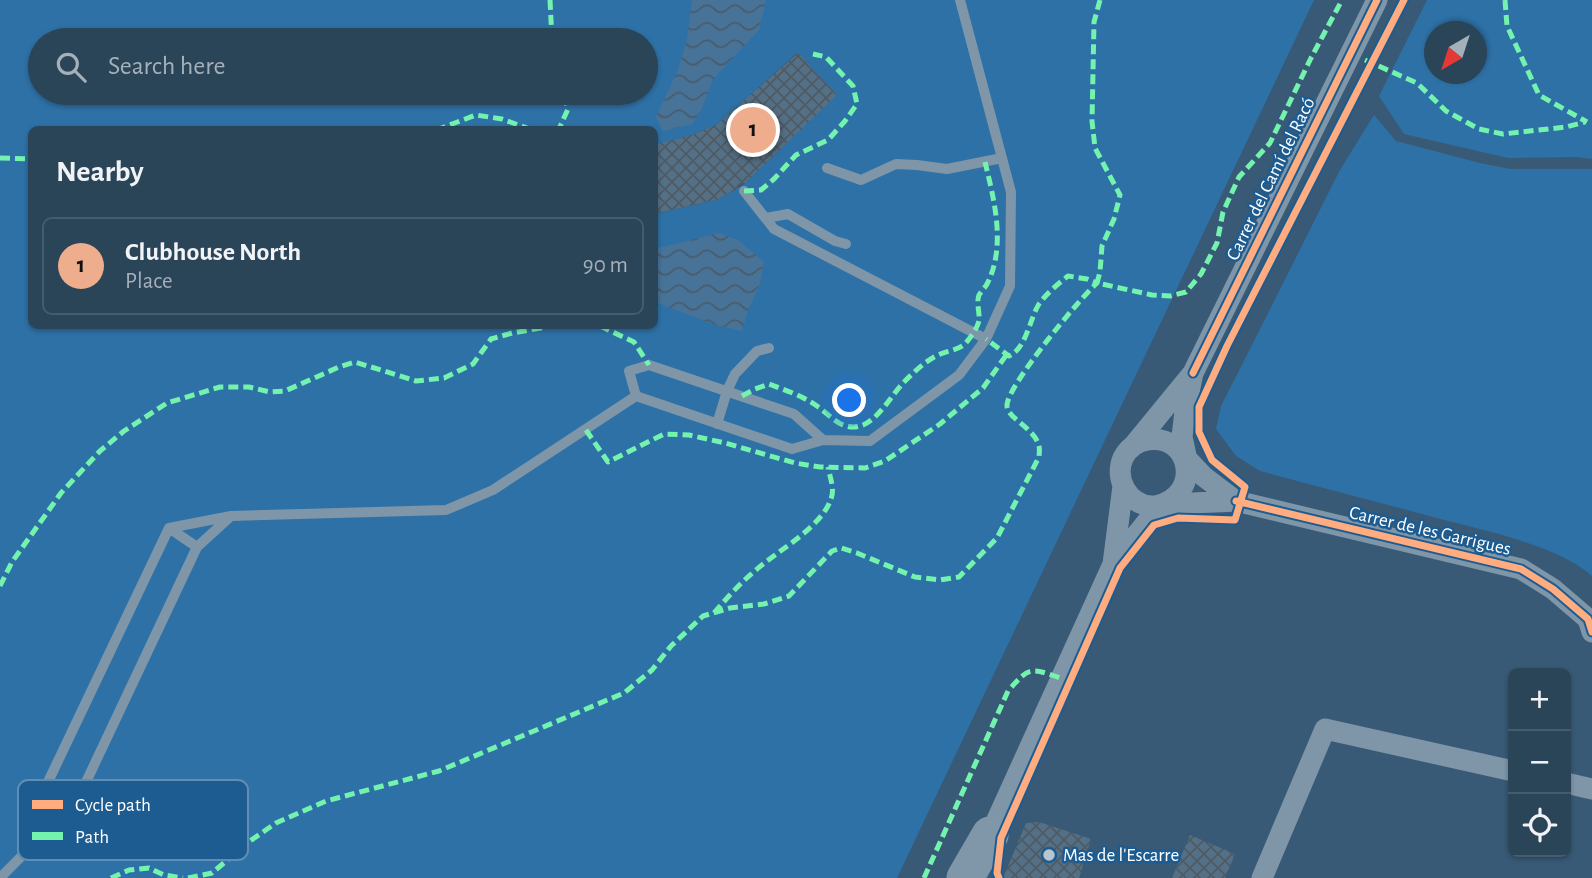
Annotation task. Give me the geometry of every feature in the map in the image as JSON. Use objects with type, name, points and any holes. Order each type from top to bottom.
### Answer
[{"type":"highway","points":[[965,878],[990,835]]},
{"type":"highway","points":[[976,878],[990,835]]},
{"type":"street","name":"Carrer del Camí del Racó","points":[[1185,460],[1182,437],[1194,373],[1377,0]]},
{"type":"street","name":"Carrer del Camí del Racó","points":[[1132,447],[1194,373]]},
{"type":"street","points":[[990,835],[1113,564],[1150,518],[1183,489],[1186,478],[1185,460],[1174,447],[1164,441],[1142,441],[1125,455],[1120,476],[1123,486],[1128,495],[1146,505],[1167,503]]},
{"type":"street","name":"Carrer de les Garrigues","points":[[1185,460],[1236,501]]},
{"type":"street","points":[[1113,564],[1123,486]]},
{"type":"street","name":"Carrer de les Garrigues","points":[[1167,503],[1236,501],[1521,569],[1553,589],[1591,624]]},
{"type":"street","points":[[1262,878],[1325,729],[1508,770]]},
{"type":"street","points":[[1571,784],[1592,789]]},
{"type":"lane","points":[[636,396],[792,449],[823,440],[870,441],[959,375],[986,339],[1010,286],[1011,192],[960,0]]},
{"type":"lane","points":[[827,168],[861,180],[896,164],[947,169],[1002,158]]},
{"type":"lane","points":[[744,191],[774,229],[986,339]]},
{"type":"lane","points":[[766,218],[788,214],[835,241],[846,244]]},
{"type":"lane","points":[[717,424],[735,374],[757,351],[769,348]]},
{"type":"lane","points":[[636,396],[629,371],[649,365],[794,414],[823,440]]},
{"type":"lane","points":[[169,528],[231,516],[446,510],[493,490],[636,396]]},
{"type":"lane","points":[[87,780],[197,547],[231,516]]},
{"type":"lane","points":[[169,528],[197,547]]},
{"type":"lane","points":[[49,780],[169,528]]},
{"type":"lane","points":[[0,878],[19,860]]},
{"type":"shaded area","points":[[0,0],[1314,0],[897,878],[0,878]]},
{"type":"shaded area","points":[[1427,0],[1592,0],[1592,159],[1508,158],[1404,134],[1379,96]]},
{"type":"shaded area","points":[[1374,115],[1396,141],[1480,163],[1510,169],[1592,169],[1592,576],[1577,565],[1540,547],[1496,533],[1260,471],[1236,456],[1216,429],[1221,406],[1340,170]]},
{"type":"water","points":[[692,0],[766,0],[759,30],[713,79],[702,108],[692,124],[663,131],[656,117],[678,70],[687,39]]},
{"type":"water","points":[[719,233],[738,240],[764,262],[760,284],[742,331],[716,325],[658,303],[658,248]]},
{"type":"building","points":[[798,53],[837,95],[737,189],[718,199],[658,213],[658,144],[716,125]]},
{"type":"building","name":"Mas de l'Escarre","points":[[1039,822],[1091,839],[1079,878],[1003,878],[1026,823]]},
{"type":"building","points":[[1190,835],[1235,854],[1225,878],[1172,878]]},
{"type":"marked path","points":[[550,0],[551,28]]},
{"type":"marked path","points":[[1100,0],[1094,22],[1092,121],[1095,148],[1120,195],[1114,219],[1102,246],[1097,283],[1152,295],[1170,296],[1186,292],[1201,274],[1217,243],[1223,212],[1239,177],[1270,143],[1342,0]]},
{"type":"marked path","points":[[1505,0],[1507,26],[1539,95],[1587,122]]},
{"type":"marked path","points":[[744,191],[761,190],[796,155],[828,140],[857,104],[853,86],[826,57],[813,54]]},
{"type":"marked path","points":[[1365,60],[1417,83],[1446,111],[1479,129],[1503,134],[1566,127],[1585,122]]},
{"type":"marked path","points":[[560,126],[568,109],[567,105]]},
{"type":"marked path","points":[[447,126],[476,115],[502,119],[521,126]]},
{"type":"marked path","points":[[0,158],[28,159]]},
{"type":"marked path","points":[[742,396],[769,384],[806,399],[843,425],[861,426],[875,417],[903,383],[923,365],[936,356],[965,344],[978,324],[978,298],[988,282],[996,253],[997,222],[985,162]]},
{"type":"marked path","points":[[248,843],[276,823],[326,801],[439,771],[624,693],[652,670],[671,646],[703,616],[730,608],[764,604],[789,596],[832,551],[841,548],[857,553],[915,577],[940,580],[959,577],[997,538],[1039,457],[1036,439],[1008,410],[1010,395],[1046,342],[1097,283],[1068,276],[1060,282],[1039,304],[1020,347],[1009,356],[986,339]]},
{"type":"marked path","points":[[0,586],[12,562],[61,493],[100,451],[124,431],[167,403],[220,387],[285,391],[355,362],[416,381],[444,378],[473,364],[491,339],[535,329]]},
{"type":"marked path","points":[[606,329],[634,342],[649,365]]},
{"type":"marked path","points":[[586,430],[608,462],[664,434],[689,435],[795,463],[820,467],[865,468],[885,461],[940,424],[983,388],[1007,354]]},
{"type":"marked path","points":[[714,613],[750,575],[798,538],[826,510],[832,495],[828,467]]},
{"type":"marked path","points":[[924,878],[1008,691],[1031,671],[1060,678]]},
{"type":"marked path","points":[[188,878],[212,873],[227,860]]},
{"type":"marked path","points":[[111,878],[129,870],[149,868],[164,875],[183,878]]},
{"type":"cycle path","points":[[1193,373],[1377,0]]},
{"type":"cycle path","points":[[999,878],[997,873],[1001,838],[1120,568],[1154,525],[1178,518],[1235,520],[1245,487],[1212,460],[1199,432],[1199,407],[1227,346],[1404,0]]},
{"type":"cycle path","points":[[1236,501],[1521,569],[1553,589],[1588,619],[1592,632]]},
{"type":"place","name":"Clubhouse North","points":[[753,130]]},
{"type":"place","name":"Mas de l'Escarre","points":[[1049,855]]}]
